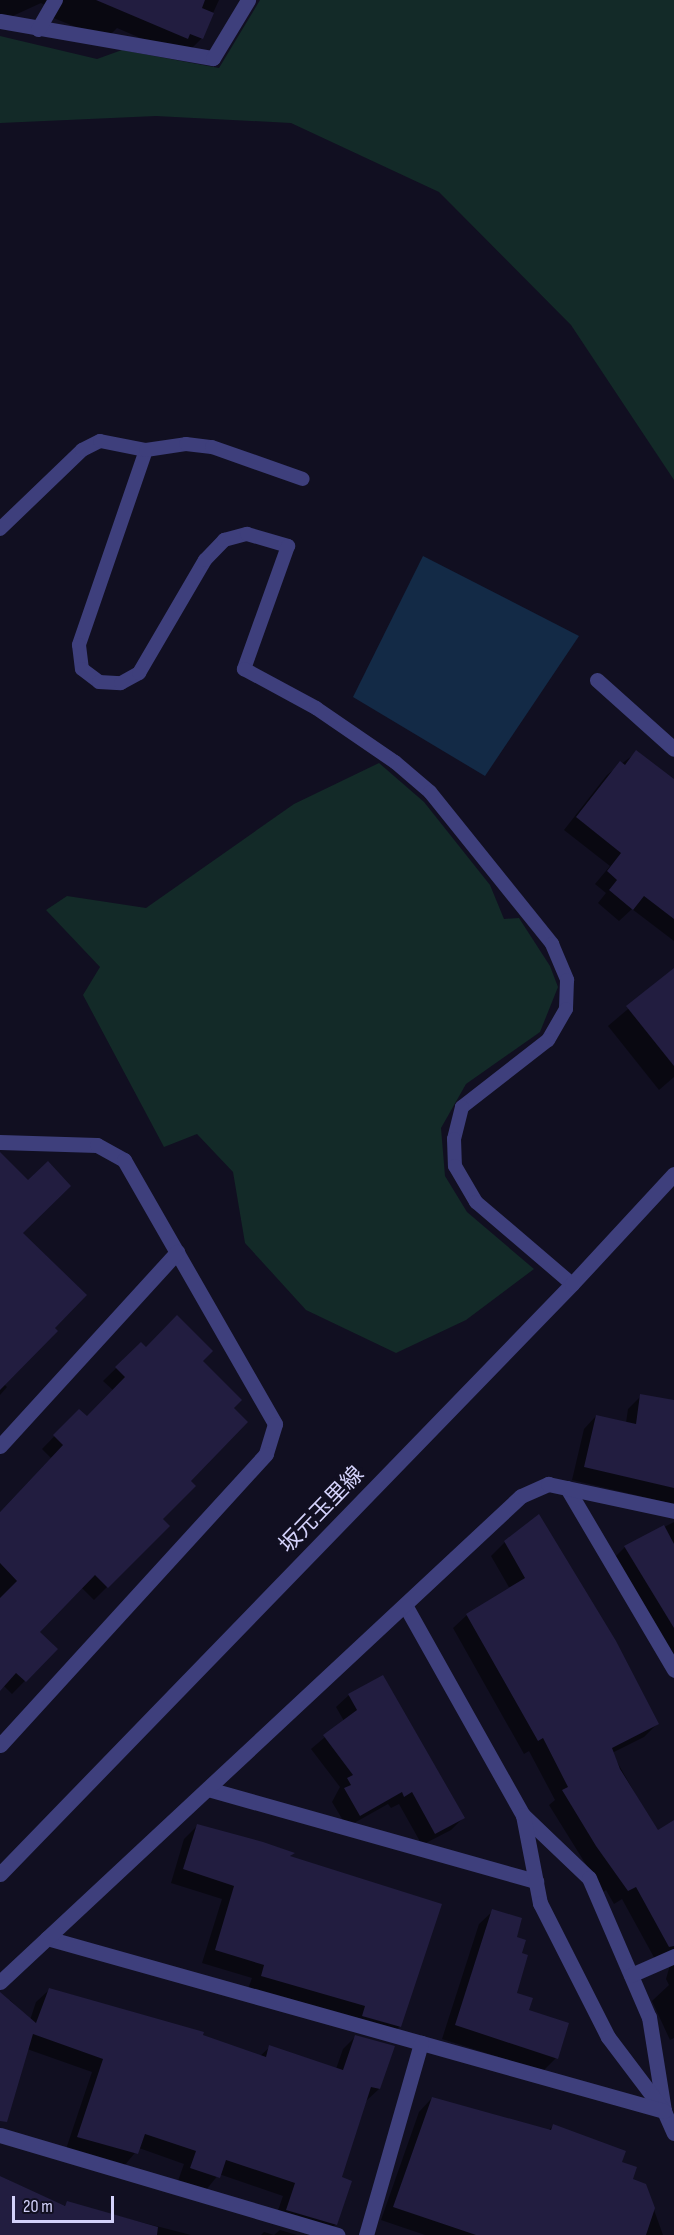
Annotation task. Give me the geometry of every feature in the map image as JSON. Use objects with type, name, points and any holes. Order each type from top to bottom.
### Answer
[{"type":"street","points":[[38,29],[55,0]]},
{"type":"street","points":[[0,21],[213,58],[248,0]]},
{"type":"street","points":[[597,680],[674,749]]},
{"type":"street","points":[[0,1142],[97,1145],[124,1160],[275,1424],[266,1454],[0,1745]]},
{"type":"street","name":"坂元玉里線","points":[[0,1874],[572,1284],[674,1174]]},
{"type":"street","points":[[0,1446],[177,1252]]},
{"type":"street","points":[[0,1982],[521,1496],[548,1484],[674,1511]]},
{"type":"street","points":[[567,1488],[674,1670]]},
{"type":"street","points":[[405,1605],[523,1815],[589,1878],[649,2017],[664,2111]]},
{"type":"street","points":[[208,1789],[536,1881]]},
{"type":"street","points":[[523,1815],[540,1903],[608,2037],[664,2111],[674,2133]]},
{"type":"street","points":[[47,1938],[664,2111]]},
{"type":"street","points":[[631,1975],[674,1956]]},
{"type":"street","points":[[366,2235],[421,2043]]},
{"type":"street","points":[[0,2135],[337,2235]]},
{"type":"lane","points":[[0,529],[82,450],[100,441],[146,450],[186,444],[212,447],[303,479]]},
{"type":"lane","points":[[146,450],[79,645],[82,669],[99,682],[121,683],[138,673],[205,560],[224,540],[247,534],[288,546],[244,669],[316,708],[395,762],[430,792],[552,944],[567,980],[566,1009],[548,1041],[462,1107],[454,1139],[455,1166],[476,1202],[572,1284]]},
{"type":"green space","points":[[260,0],[674,0],[674,480],[571,325],[439,192],[291,123],[156,116],[0,123],[0,36],[97,59],[122,50],[219,68]]},
{"type":"green space","points":[[379,763],[424,802],[490,885],[504,919],[519,918],[550,966],[558,987],[540,1032],[466,1084],[441,1128],[445,1176],[467,1212],[534,1269],[466,1320],[396,1353],[306,1310],[245,1243],[233,1172],[197,1134],[164,1147],[83,995],[100,967],[46,910],[67,896],[146,908],[294,804]]},
{"type":"water","points":[[423,556],[579,636],[485,776],[353,697]]},
{"type":"building","points":[[96,0],[205,0],[202,8],[214,13],[203,39],[190,34],[188,39]]},
{"type":"building","points":[[636,750],[674,779],[674,919],[644,896],[633,910],[609,890],[617,880],[607,871],[621,853],[576,817],[620,761],[625,765]]},
{"type":"building","points":[[674,968],[674,1066],[626,1006]]},
{"type":"building","points":[[0,1152],[28,1180],[48,1161],[71,1186],[23,1233],[87,1295],[55,1328],[58,1331],[0,1390]]},
{"type":"building","points":[[177,1315],[213,1351],[203,1361],[242,1400],[234,1408],[248,1422],[191,1481],[196,1486],[163,1519],[170,1526],[108,1588],[95,1575],[40,1632],[58,1649],[26,1682],[16,1673],[0,1691],[0,1598],[17,1581],[0,1563],[0,1512],[63,1445],[53,1435],[79,1409],[87,1416],[125,1377],[115,1367],[141,1342],[146,1347]]},
{"type":"building","points":[[640,1394],[674,1400],[674,1488],[584,1467],[596,1415],[636,1424]]},
{"type":"building","points":[[539,1514],[616,1641],[659,1724],[612,1748],[620,1769],[658,1830],[674,1820],[674,1946],[669,1947],[636,1887],[628,1891],[596,1846],[562,1790],[568,1787],[543,1738],[538,1741],[466,1614],[525,1578],[504,1541]]},
{"type":"building","points":[[664,1525],[674,1544],[674,1628],[624,1546]]},
{"type":"building","points":[[383,1675],[465,1818],[435,1834],[412,1792],[404,1797],[402,1792],[360,1816],[344,1788],[351,1785],[347,1778],[353,1775],[323,1735],[357,1710],[348,1694]]},
{"type":"building","points":[[197,1824],[263,1842],[295,1853],[290,1856],[442,1904],[401,2027],[362,2016],[365,2006],[261,1976],[264,1965],[215,1950],[234,1886],[183,1869]]},
{"type":"building","points":[[492,1909],[522,1918],[517,1937],[526,1940],[522,1953],[528,1955],[517,1993],[533,1998],[529,2010],[569,2023],[558,2059],[455,2025]]},
{"type":"building","points":[[49,1988],[204,2032],[203,2035],[266,2057],[269,2045],[343,2070],[355,2035],[395,2046],[380,2089],[371,2087],[342,2177],[352,2181],[337,2225],[286,2210],[295,2183],[226,2160],[220,2178],[190,2168],[196,2151],[145,2134],[138,2154],[77,2137],[103,2059],[33,2034],[7,2122],[0,2121],[0,1992],[36,2023]]},
{"type":"building","points":[[432,2097],[551,2130],[553,2124],[626,2151],[622,2162],[637,2167],[633,2179],[646,2184],[655,2208],[646,2235],[476,2235],[393,2207]]},
{"type":"building","points":[[0,2176],[65,2206],[67,2201],[158,2227],[157,2235],[0,2235]]}]
